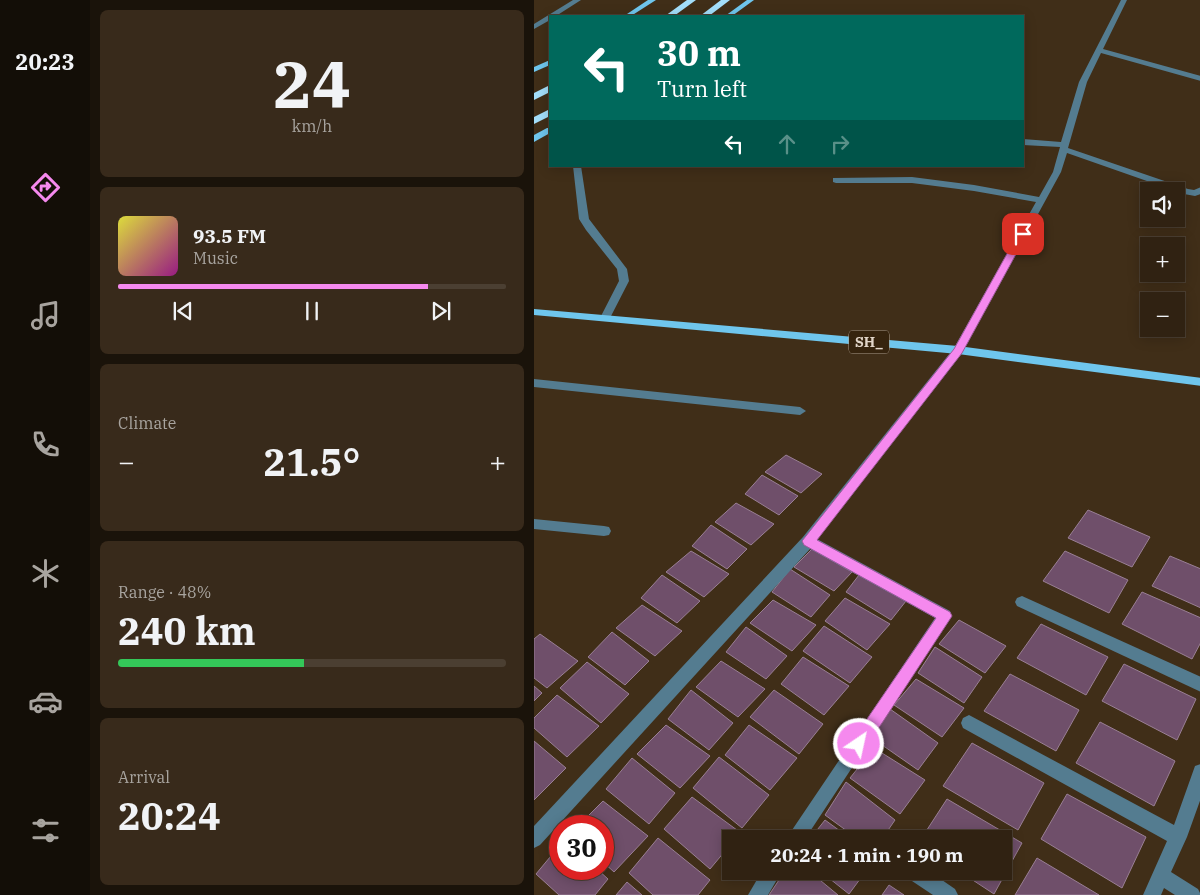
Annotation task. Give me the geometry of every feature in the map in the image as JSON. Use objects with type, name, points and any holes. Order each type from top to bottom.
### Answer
[{"type":"highway","points":[[670,15],[692,0]]},
{"type":"highway","points":[[705,15],[726,0]]},
{"type":"highway","points":[[534,97],[549,89]]},
{"type":"highway","points":[[534,121],[549,113]]},
{"type":"main road","points":[[629,15],[653,0]]},
{"type":"main road","points":[[729,15],[750,0]]},
{"type":"main road","points":[[534,70],[549,62]]},
{"type":"main road","points":[[534,139],[549,131]]},
{"type":"main road","name":"SH_","points":[[535,312],[958,350],[1200,382]]},
{"type":"street","points":[[554,15],[578,0]]},
{"type":"street","points":[[534,839],[808,541],[958,350],[1057,172],[1083,82],[1124,0]]},
{"type":"street","points":[[534,27],[549,18]]},
{"type":"street","points":[[1100,50],[1200,79]]},
{"type":"street","points":[[1024,142],[1064,147],[1187,192],[1195,193],[1200,190]]},
{"type":"street","points":[[577,167],[584,219],[622,269],[624,281],[605,318]]},
{"type":"street","points":[[836,180],[912,180],[974,188],[1041,200]]},
{"type":"street","points":[[534,383],[800,411]]},
{"type":"street","points":[[534,524],[604,531]]},
{"type":"street","points":[[801,830],[945,616],[808,541]]},
{"type":"street","points":[[1022,602],[1200,685]]},
{"type":"street","points":[[969,723],[1178,837]]},
{"type":"street","points":[[1152,895],[1178,837],[1200,772]]},
{"type":"street","points":[[1161,876],[1192,895]]},
{"type":"street","points":[[757,895],[767,880]]},
{"type":"street","points":[[926,880],[949,895]]},
{"type":"building","points":[[786,455],[822,474],[801,493],[765,472]]},
{"type":"building","points":[[762,475],[798,496],[779,515],[745,494]]},
{"type":"building","points":[[736,503],[774,524],[751,545],[715,522]]},
{"type":"building","points":[[1088,510],[1150,537],[1132,567],[1068,538]]},
{"type":"building","points":[[711,525],[747,549],[727,569],[692,546]]},
{"type":"building","points":[[812,549],[852,572],[834,591],[794,567]]},
{"type":"building","points":[[691,551],[729,574],[704,597],[666,572]]},
{"type":"building","points":[[1065,551],[1128,580],[1109,613],[1043,581]]},
{"type":"building","points":[[1170,556],[1201,569],[1201,608],[1152,586]]},
{"type":"building","points":[[790,569],[830,595],[811,617],[772,592]]},
{"type":"building","points":[[662,575],[700,601],[677,623],[641,598]]},
{"type":"building","points":[[859,575],[906,601],[891,620],[846,592]]},
{"type":"building","points":[[1142,592],[1201,618],[1201,642],[1192,659],[1122,624]]},
{"type":"building","points":[[845,598],[890,624],[867,650],[825,621]]},
{"type":"building","points":[[773,600],[816,625],[792,651],[750,623]]},
{"type":"building","points":[[642,605],[682,631],[655,656],[616,628]]},
{"type":"building","points":[[959,620],[1006,646],[985,673],[939,644]]},
{"type":"building","points":[[1041,624],[1108,657],[1086,695],[1017,658]]},
{"type":"building","points":[[824,626],[872,657],[850,683],[803,651]]},
{"type":"building","points":[[746,627],[787,656],[766,679],[726,652]]},
{"type":"building","points":[[612,632],[649,661],[625,685],[588,657]]},
{"type":"building","points":[[540,634],[578,661],[547,688],[534,678],[534,639]]},
{"type":"building","points":[[935,647],[982,677],[964,703],[918,673]]},
{"type":"building","points":[[803,657],[849,686],[824,715],[781,684]]},
{"type":"building","points":[[721,661],[765,689],[738,717],[696,687]]},
{"type":"building","points":[[587,662],[629,694],[601,723],[560,688]]},
{"type":"building","points":[[1124,664],[1196,699],[1177,740],[1102,701]]},
{"type":"building","points":[[1010,674],[1079,710],[1056,751],[984,711]]},
{"type":"building","points":[[916,679],[964,708],[942,737],[894,705]]},
{"type":"building","points":[[534,686],[542,693],[534,701]]},
{"type":"building","points":[[691,690],[733,723],[709,750],[668,719]]},
{"type":"building","points":[[774,690],[823,724],[799,754],[750,717]]},
{"type":"building","points":[[557,695],[599,726],[567,757],[534,728],[534,718]]},
{"type":"building","points":[[890,709],[938,743],[918,770],[872,738]]},
{"type":"building","points":[[1100,722],[1175,761],[1154,806],[1076,763]]},
{"type":"building","points":[[666,725],[710,756],[680,788],[637,754]]},
{"type":"building","points":[[749,725],[797,758],[770,790],[725,755]]},
{"type":"building","points":[[534,741],[566,768],[534,800]]},
{"type":"building","points":[[972,743],[1044,783],[1018,830],[943,786]]},
{"type":"building","points":[[874,748],[925,780],[900,814],[850,778]]},
{"type":"building","points":[[719,757],[769,795],[742,828],[693,788]]},
{"type":"building","points":[[632,758],[675,793],[649,824],[606,789]]},
{"type":"building","points":[[846,782],[895,820],[888,830],[846,830],[825,815]]},
{"type":"building","points":[[1067,794],[1146,837],[1122,888],[1041,839]]},
{"type":"building","points":[[692,797],[737,830],[722,830],[722,855],[710,869],[664,829]]},
{"type":"building","points":[[947,799],[1000,830],[927,830]]},
{"type":"building","points":[[603,801],[648,836],[614,872],[614,815],[589,815]]},
{"type":"building","points":[[825,820],[839,830],[817,830]]},
{"type":"building","points":[[1012,837],[1022,843],[1012,861]]},
{"type":"building","points":[[658,838],[710,880],[698,895],[653,895],[629,873]]},
{"type":"building","points":[[549,858],[549,880],[607,880],[595,895],[559,895],[536,874]]},
{"type":"building","points":[[1037,858],[1099,895],[1015,895]]},
{"type":"building","points":[[779,880],[820,880],[838,895],[769,895]]},
{"type":"building","points":[[831,880],[859,880],[849,894]]},
{"type":"building","points":[[973,880],[1002,880],[994,894]]},
{"type":"building","points":[[627,882],[642,895],[616,895]]},
{"type":"building","points":[[889,885],[904,895],[882,895]]},
{"type":"route","points":[[859,744],[945,616],[808,541],[958,350],[1023,234]]}]
